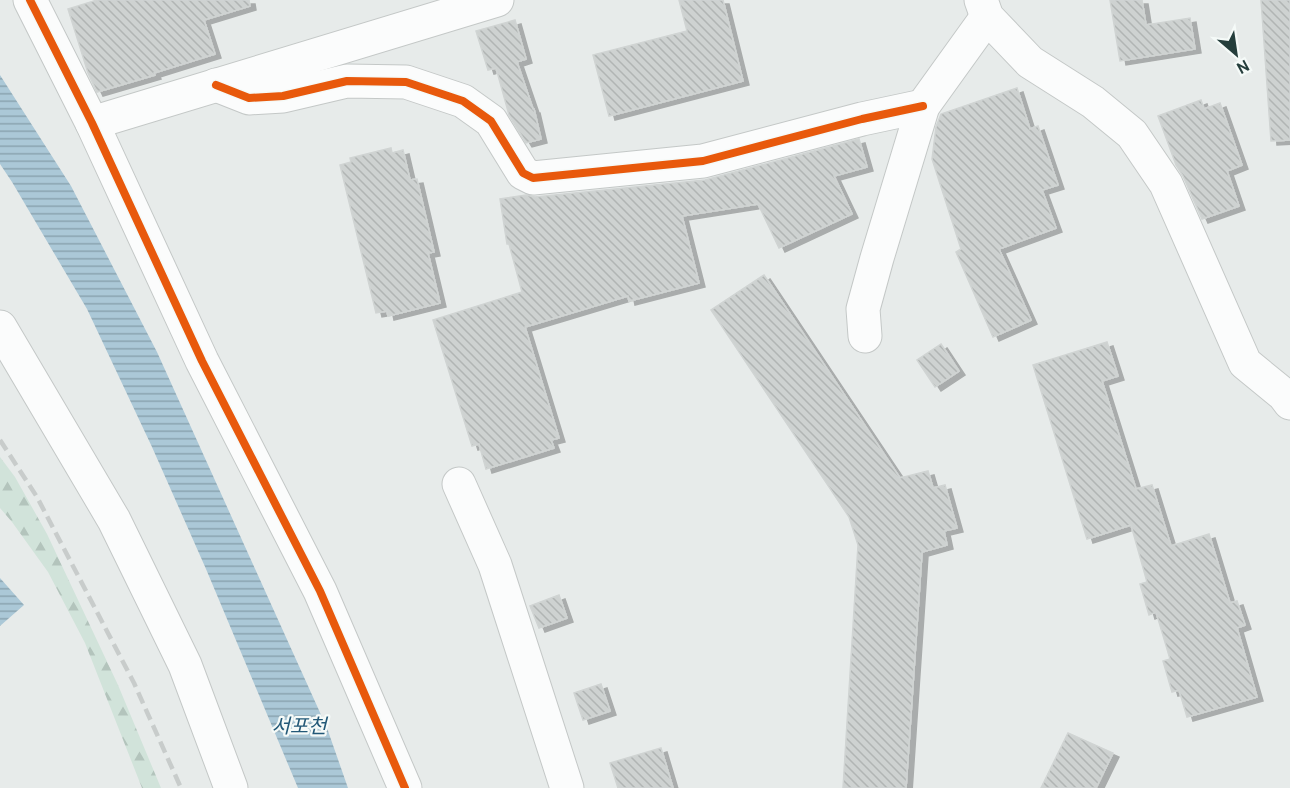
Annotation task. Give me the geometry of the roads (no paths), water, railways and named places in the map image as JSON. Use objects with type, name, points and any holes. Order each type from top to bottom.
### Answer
[{"type":"street","points":[[30,0],[92,123],[202,361],[320,591],[405,788]]},
{"type":"street","points":[[92,123],[497,0]]},
{"type":"street","points":[[865,336],[863,309],[923,106],[984,8],[1030,63],[1093,102],[1132,134],[1166,184],[1245,363],[1284,394],[1290,403]]},
{"type":"street","points":[[216,86],[249,98],[283,96],[347,81],[406,82],[464,101],[491,121],[523,173],[533,178],[703,161],[862,119],[923,106]]},
{"type":"street","points":[[0,327],[114,520],[185,665],[231,788]]},
{"type":"street","points":[[459,484],[495,565],[567,788]]},
{"type":"water","name":"서포천","points":[[0,75],[71,186],[157,352],[327,728],[348,788],[298,788],[206,569],[87,309],[0,164]]},
{"type":"water","points":[[0,578],[24,605],[0,626]]},
{"type":"railway","points":[[0,440],[37,497],[134,683],[181,788]]}]
